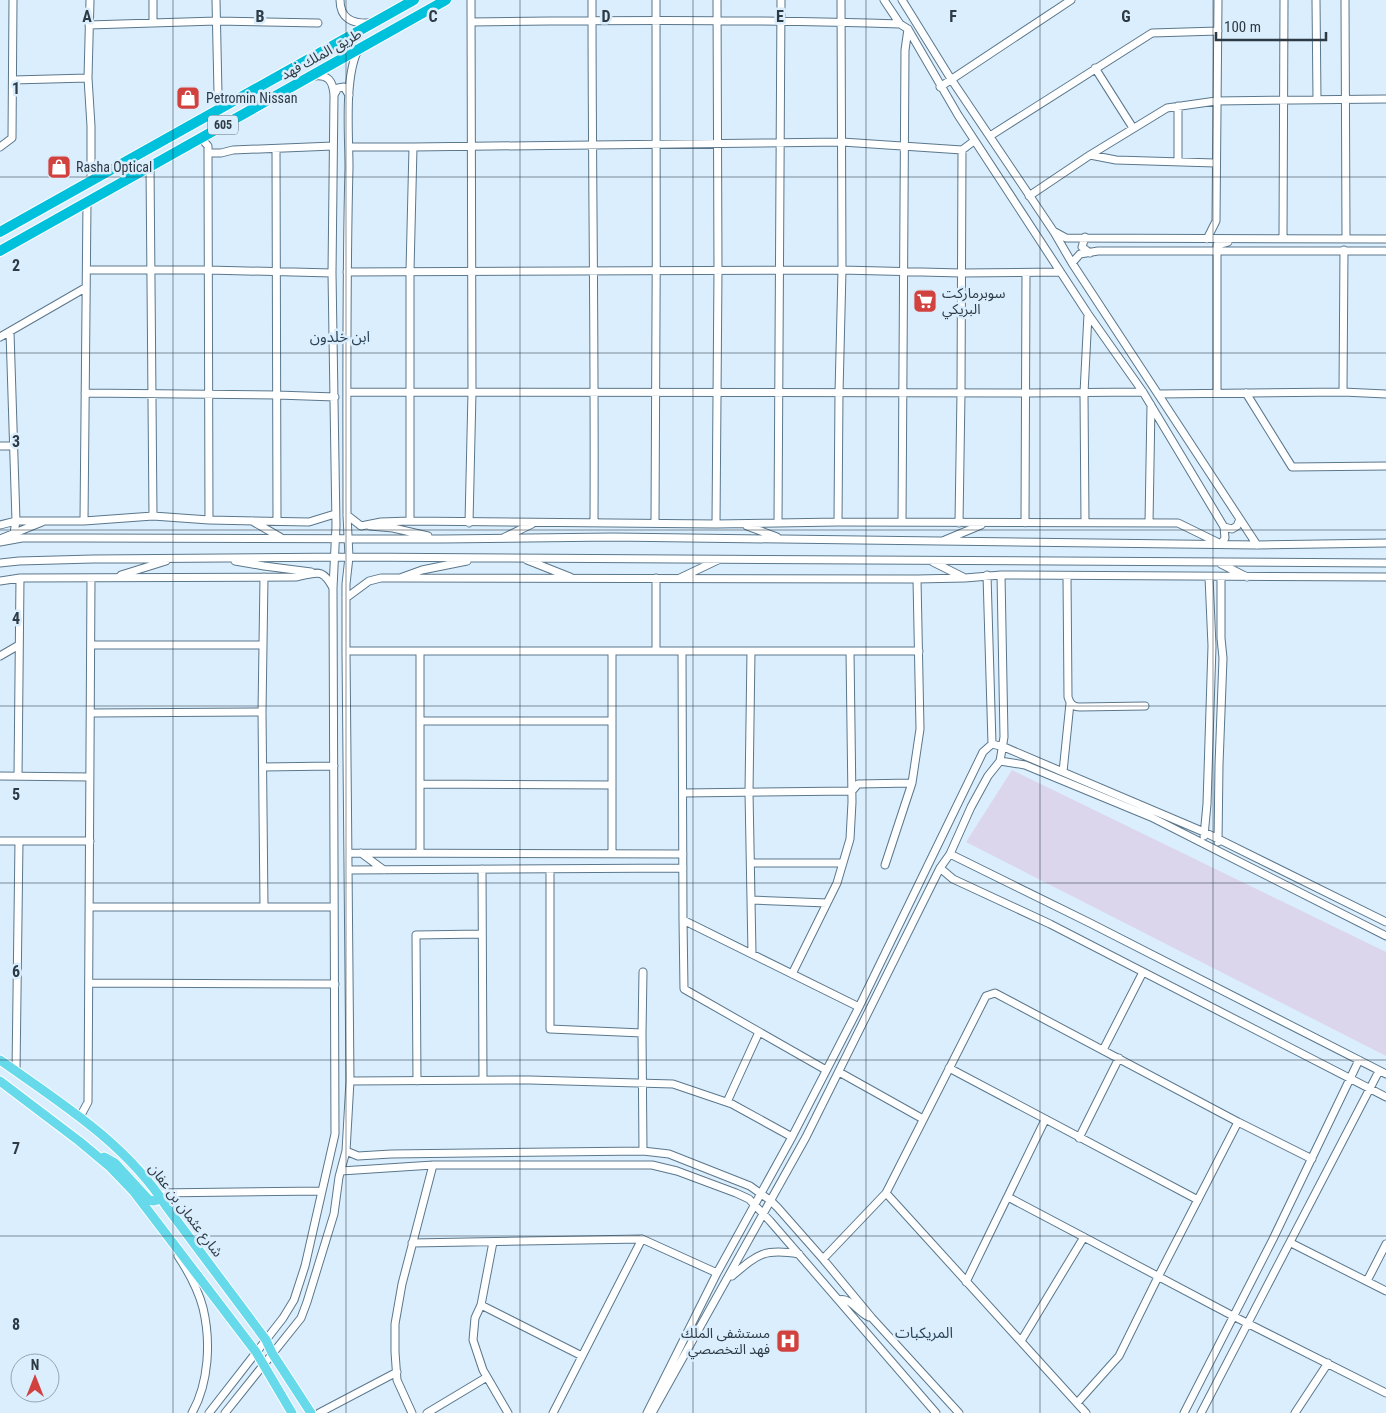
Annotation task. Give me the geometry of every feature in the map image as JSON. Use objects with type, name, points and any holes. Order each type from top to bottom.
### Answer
[{"type":"highway","name":"طريق الملك فهد","points":[[0,232],[414,0]]},
{"type":"highway","name":"طريق الملك فهد","points":[[0,251],[446,0]]},
{"type":"main road","name":"شارع عثمان بن عفان","points":[[0,1060],[80,1117],[128,1159],[154,1186],[266,1340],[272,1353],[311,1413]]},
{"type":"main road","points":[[0,1081],[90,1150],[109,1166],[134,1192],[256,1352],[292,1413]]},
{"type":"main road","points":[[90,1150],[115,1163],[149,1200],[154,1201],[160,1196]]},
{"type":"street","points":[[0,146],[12,138],[14,0]]},
{"type":"street","points":[[90,0],[88,78],[91,126],[91,181]]},
{"type":"street","points":[[153,0],[153,22]]},
{"type":"street","points":[[216,0],[218,93],[222,107]]},
{"type":"street","points":[[340,0],[341,12],[349,20],[373,23]]},
{"type":"street","points":[[469,523],[472,392],[471,0]]},
{"type":"street","points":[[592,0],[594,523]]},
{"type":"street","points":[[655,523],[658,270],[656,0]]},
{"type":"street","points":[[716,524],[718,270],[717,0]]},
{"type":"street","points":[[778,523],[781,0]]},
{"type":"street","points":[[838,522],[842,270],[841,0]]},
{"type":"street","points":[[884,0],[900,24],[908,29],[940,87],[974,141],[1088,314],[1151,404],[1224,527],[1225,538],[1221,544]]},
{"type":"street","points":[[902,0],[951,79],[1054,232],[1072,263],[1258,545]]},
{"type":"street","points":[[1207,239],[1216,222],[1215,162],[1218,0]]},
{"type":"street","points":[[1284,0],[1284,238]]},
{"type":"street","points":[[1316,0],[1317,99]]},
{"type":"street","points":[[1345,0],[1346,238]]},
{"type":"street","points":[[940,87],[1066,1]]},
{"type":"street","points":[[471,22],[718,20],[900,24]]},
{"type":"street","points":[[89,25],[216,21],[318,23]]},
{"type":"street","points":[[902,522],[905,50],[908,29]]},
{"type":"street","points":[[990,136],[1152,33],[1218,31]]},
{"type":"street","points":[[225,1413],[301,1318],[334,1214],[346,1151],[350,1081],[346,652],[346,598],[349,557],[347,515],[347,272],[350,95],[354,58],[358,49]]},
{"type":"street","points":[[1095,68],[1134,128]]},
{"type":"street","points":[[209,1413],[283,1318],[294,1300],[305,1266],[335,1134],[335,398],[332,273],[334,95],[333,85],[328,78],[320,75],[306,78]]},
{"type":"street","points":[[13,80],[88,78]]},
{"type":"street","points":[[334,95],[338,88],[344,87],[350,95]]},
{"type":"street","points":[[1029,196],[1090,155],[1167,108],[1216,101],[1386,99]]},
{"type":"street","points":[[1178,106],[1178,162]]},
{"type":"street","points":[[201,138],[208,146],[209,520]]},
{"type":"street","points":[[349,146],[413,147],[842,142],[962,150],[974,141]]},
{"type":"street","points":[[208,153],[221,153],[233,150],[333,146]]},
{"type":"street","points":[[410,521],[409,391],[413,147]]},
{"type":"street","points":[[276,149],[277,520]]},
{"type":"street","points":[[959,523],[962,393],[962,150]]},
{"type":"street","points":[[1090,155],[1116,160],[1215,162]]},
{"type":"street","points":[[150,166],[153,516]]},
{"type":"street","points":[[84,521],[85,288],[88,270],[87,202]]},
{"type":"street","points":[[1054,232],[1066,238],[1386,239]]},
{"type":"street","points":[[1086,238],[1082,247],[1090,253]]},
{"type":"street","points":[[1217,393],[1217,245],[1237,239]]},
{"type":"street","points":[[1343,392],[1344,250]]},
{"type":"street","points":[[1072,263],[1080,254],[1098,251],[1386,251]]},
{"type":"street","points":[[88,270],[332,273]]},
{"type":"street","points":[[347,272],[903,270],[961,273],[1060,272]]},
{"type":"street","points":[[1024,523],[1026,273]]},
{"type":"street","points":[[0,337],[85,288]]},
{"type":"street","points":[[1085,522],[1084,393],[1088,314]]},
{"type":"street","points":[[10,332],[16,521],[14,533]]},
{"type":"street","points":[[347,392],[1143,392]]},
{"type":"street","points":[[1158,394],[1343,392],[1386,394]]},
{"type":"street","points":[[1246,393],[1292,467],[1386,466]]},
{"type":"street","points":[[85,394],[277,395],[335,398]]},
{"type":"street","points":[[1149,523],[1151,404]]},
{"type":"street","points":[[0,446],[13,446]]},
{"type":"street","points":[[0,525],[16,521],[84,521],[153,516],[209,520],[309,522],[335,514]]},
{"type":"street","points":[[347,515],[361,526],[393,528],[443,539]]},
{"type":"street","points":[[1224,527],[1232,529],[1237,526],[1240,519]]},
{"type":"street","points":[[0,540],[46,520]]},
{"type":"street","points":[[252,521],[280,537]]},
{"type":"street","points":[[361,526],[381,522],[410,521],[716,524],[838,522],[1178,523],[1221,544]]},
{"type":"street","points":[[503,538],[534,523]]},
{"type":"street","points":[[942,541],[986,523]]},
{"type":"street","points":[[742,524],[782,539]]},
{"type":"street","points":[[0,540],[22,538],[280,537],[443,539],[613,537],[1258,545],[1386,544]]},
{"type":"street","points":[[0,563],[93,559],[335,557],[1386,563]]},
{"type":"street","points":[[220,558],[264,566],[319,572],[327,576],[334,588]]},
{"type":"street","points":[[400,578],[422,570],[482,558]]},
{"type":"street","points":[[522,558],[574,579]]},
{"type":"street","points":[[114,578],[174,559]]},
{"type":"street","points":[[678,579],[720,559]]},
{"type":"street","points":[[930,561],[965,578]]},
{"type":"street","points":[[1218,562],[1248,577]]},
{"type":"street","points":[[0,581],[20,578],[296,577],[319,572]]},
{"type":"street","points":[[346,598],[369,581],[381,578],[917,579],[1001,575],[1386,577]]},
{"type":"street","points":[[652,1413],[806,1137],[940,868],[950,854],[971,807],[988,776],[1000,761],[1004,746],[1001,575]]},
{"type":"street","points":[[987,576],[992,744]]},
{"type":"street","points":[[1062,772],[1070,703],[1068,697],[1068,576]]},
{"type":"street","points":[[1203,843],[1207,804],[1212,646],[1209,576]]},
{"type":"street","points":[[264,577],[262,712],[264,906]]},
{"type":"street","points":[[1218,850],[1223,658],[1221,638],[1221,577]]},
{"type":"street","points":[[18,776],[20,578]]},
{"type":"street","points":[[80,1117],[88,1102],[91,578]]},
{"type":"street","points":[[656,578],[656,651]]},
{"type":"street","points":[[885,865],[912,783],[920,729],[917,579]]},
{"type":"street","points":[[0,656],[19,645]]},
{"type":"street","points":[[91,645],[263,645]]},
{"type":"street","points":[[612,651],[612,854]]},
{"type":"street","points":[[682,651],[684,989],[826,1070]]},
{"type":"street","points":[[751,651],[749,792],[752,954]]},
{"type":"street","points":[[792,974],[837,882],[850,839],[852,791],[850,651]]},
{"type":"street","points":[[346,652],[919,651]]},
{"type":"street","points":[[420,652],[420,853]]},
{"type":"street","points":[[1070,703],[1075,707],[1145,706]]},
{"type":"street","points":[[91,713],[262,712]]},
{"type":"street","points":[[420,721],[612,721]]},
{"type":"street","points":[[992,744],[1004,746],[1204,832],[1386,922]]},
{"type":"street","points":[[647,1413],[717,1273],[792,1137],[859,1006],[983,752],[992,744]]},
{"type":"street","points":[[1000,761],[1025,765],[1152,817],[1386,936]]},
{"type":"street","points":[[263,767],[334,766]]},
{"type":"street","points":[[0,776],[90,777]]},
{"type":"street","points":[[683,793],[852,791],[858,784],[912,783]]},
{"type":"street","points":[[420,784],[612,785]]},
{"type":"street","points":[[0,841],[90,841]]},
{"type":"street","points":[[16,1071],[19,841]]},
{"type":"street","points":[[348,853],[683,854]]},
{"type":"street","points":[[360,853],[384,870]]},
{"type":"street","points":[[950,854],[1383,1072],[1370,1089],[1201,1413]]},
{"type":"street","points":[[750,863],[844,863]]},
{"type":"street","points":[[348,870],[683,868]]},
{"type":"street","points":[[940,868],[953,879],[1042,920],[1386,1097]]},
{"type":"street","points":[[482,869],[483,1080]]},
{"type":"street","points":[[550,869],[550,1029],[642,1033]]},
{"type":"street","points":[[751,900],[827,903]]},
{"type":"street","points":[[90,907],[334,907]]},
{"type":"street","points":[[683,920],[859,1006]]},
{"type":"street","points":[[417,1080],[416,934],[482,934]]},
{"type":"street","points":[[643,972],[643,1151]]},
{"type":"street","points":[[1103,1050],[1143,972]]},
{"type":"street","points":[[90,983],[335,984]]},
{"type":"street","points":[[823,1259],[886,1193],[986,996],[994,993],[1312,1159]]},
{"type":"street","points":[[727,1102],[759,1032]]},
{"type":"street","points":[[1079,1138],[1118,1058]]},
{"type":"street","points":[[1184,1413],[1312,1159],[1359,1060]]},
{"type":"street","points":[[949,1068],[1198,1200]]},
{"type":"street","points":[[838,1072],[923,1119]]},
{"type":"street","points":[[350,1081],[483,1080],[673,1084],[727,1102],[792,1137]]},
{"type":"street","points":[[966,1282],[1045,1120]]},
{"type":"street","points":[[1077,1403],[1119,1356],[1158,1276],[1238,1122]]},
{"type":"street","points":[[346,1151],[358,1156],[643,1151],[669,1154],[750,1186],[771,1200],[872,1318],[959,1413]]},
{"type":"street","points":[[341,1171],[433,1165],[652,1165],[677,1171],[736,1193],[749,1199],[764,1214],[936,1413]]},
{"type":"street","points":[[412,1413],[397,1380],[395,1324],[402,1284],[433,1165]]},
{"type":"street","points":[[160,1196],[322,1191]]},
{"type":"street","points":[[886,1193],[1086,1413]]},
{"type":"street","points":[[1008,1197],[1233,1316],[1386,1393]]},
{"type":"street","points":[[162,1230],[189,1274],[202,1306],[206,1329],[207,1360],[202,1384],[192,1413]]},
{"type":"street","points":[[1021,1341],[1084,1238]]},
{"type":"street","points":[[412,1243],[642,1239],[717,1273]]},
{"type":"street","points":[[553,1413],[642,1239]]},
{"type":"street","points":[[493,1242],[481,1305],[475,1318],[473,1340],[483,1370],[508,1413]]},
{"type":"street","points":[[1291,1243],[1386,1291]]},
{"type":"street","points":[[1367,1281],[1386,1244]]},
{"type":"street","points":[[728,1279],[755,1256],[778,1251],[799,1254]]},
{"type":"street","points":[[838,1300],[842,1298],[847,1300],[861,1313],[872,1318]]},
{"type":"street","points":[[481,1305],[582,1356]]},
{"type":"street","points":[[1295,1413],[1328,1364]]},
{"type":"street","points":[[319,1413],[396,1372]]},
{"type":"street","points":[[427,1413],[487,1377]]},
{"type":"shaded area","points":[[1012,770],[1386,952],[1386,1056],[966,842]]},
{"type":"place","name":"Petromin Nissan","points":[[188,98]]},
{"type":"place","name":"Rasha Optical","points":[[59,167]]},
{"type":"place","name":"سوبرماركت البريكي","points":[[925,301]]},
{"type":"place","name":"مستشفى الملك فهد التخصصي","points":[[788,1341]]},
{"type":"district","name":"ابن خلدون","points":[[340,337]]},
{"type":"district","name":"المريكبات","points":[[924,1333]]}]
